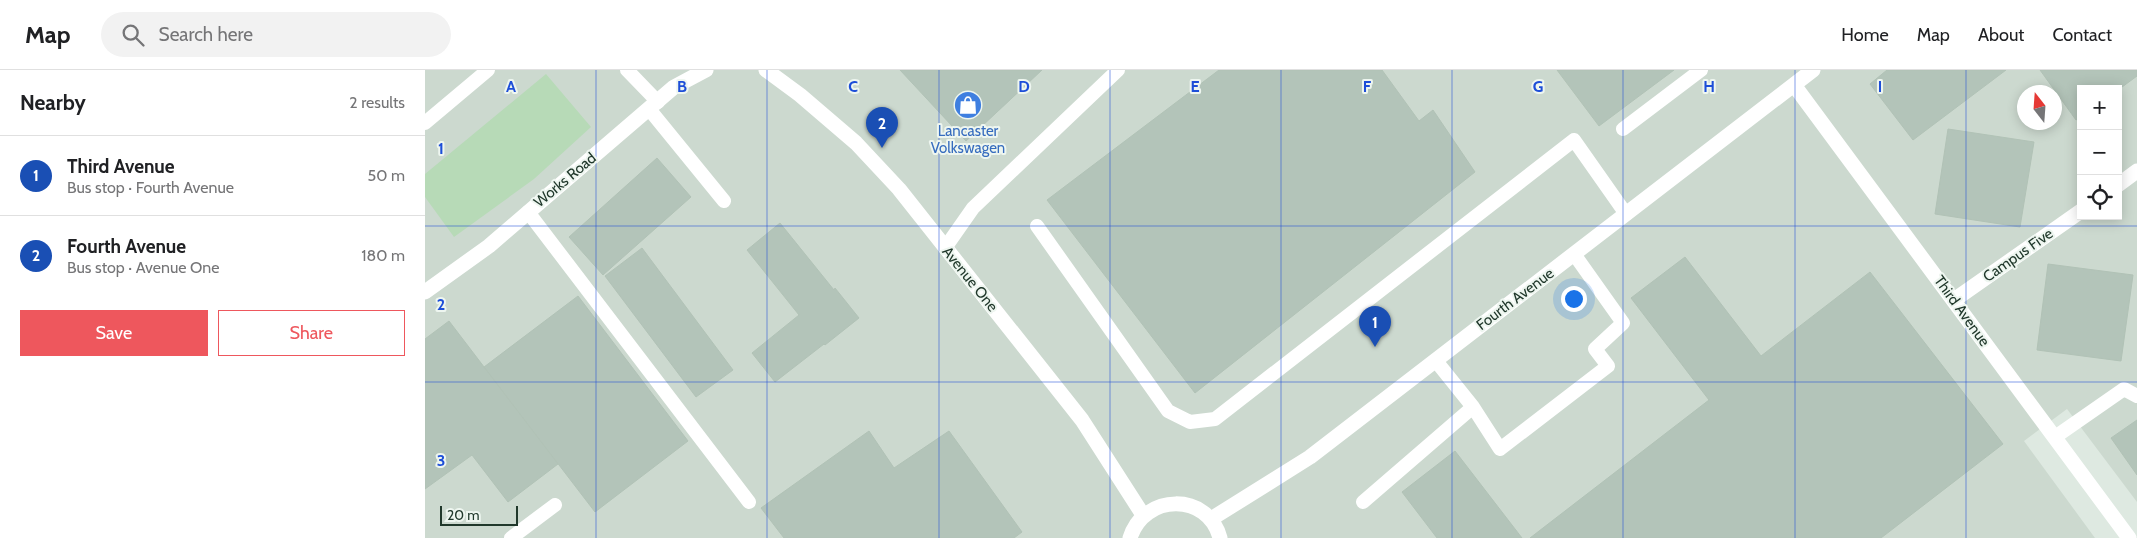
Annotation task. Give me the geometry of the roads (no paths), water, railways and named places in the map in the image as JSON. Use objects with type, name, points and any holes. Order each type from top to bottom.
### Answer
[{"type":"street","name":"Works Road","points":[[425,292],[489,246],[674,87],[706,70]]},
{"type":"street","name":"Avenue One","points":[[766,70],[800,95],[856,143],[899,189],[1082,420],[1143,515]]},
{"type":"street","name":"Fourth Avenue","points":[[1211,519],[1310,457],[1813,70]]},
{"type":"street","name":"Third Avenue","points":[[1794,85],[2129,538]]},
{"type":"street","points":[[2122,181],[2137,171]]},
{"type":"street","name":"Campus Five","points":[[1954,300],[2077,214]]},
{"type":"street","points":[[1131,538],[1133,529],[1143,515],[1159,506],[1178,503],[1196,508],[1211,519],[1220,538]]},
{"type":"lane","points":[[425,123],[488,70]]},
{"type":"lane","points":[[627,70],[724,201]]},
{"type":"lane","points":[[945,248],[973,208],[1118,70]]},
{"type":"lane","points":[[1623,129],[1701,70]]},
{"type":"lane","points":[[1037,226],[1168,412],[1190,422],[1215,419],[1574,140],[1626,214]]},
{"type":"lane","points":[[528,212],[749,502]]},
{"type":"lane","points":[[1435,361],[1473,407],[1500,449],[1608,366],[1595,349],[1623,323],[1574,254]]},
{"type":"lane","points":[[2055,437],[2131,392]]},
{"type":"lane","points":[[1363,502],[1473,407]]},
{"type":"lane","points":[[511,538],[555,505]]},
{"type":"place","name":"Lancaster Volkswagen","points":[[968,105]]},
{"type":"place","name":"Fourth Avenue","points":[[882,148]]},
{"type":"place","name":"Third Avenue","points":[[1375,347]]}]
